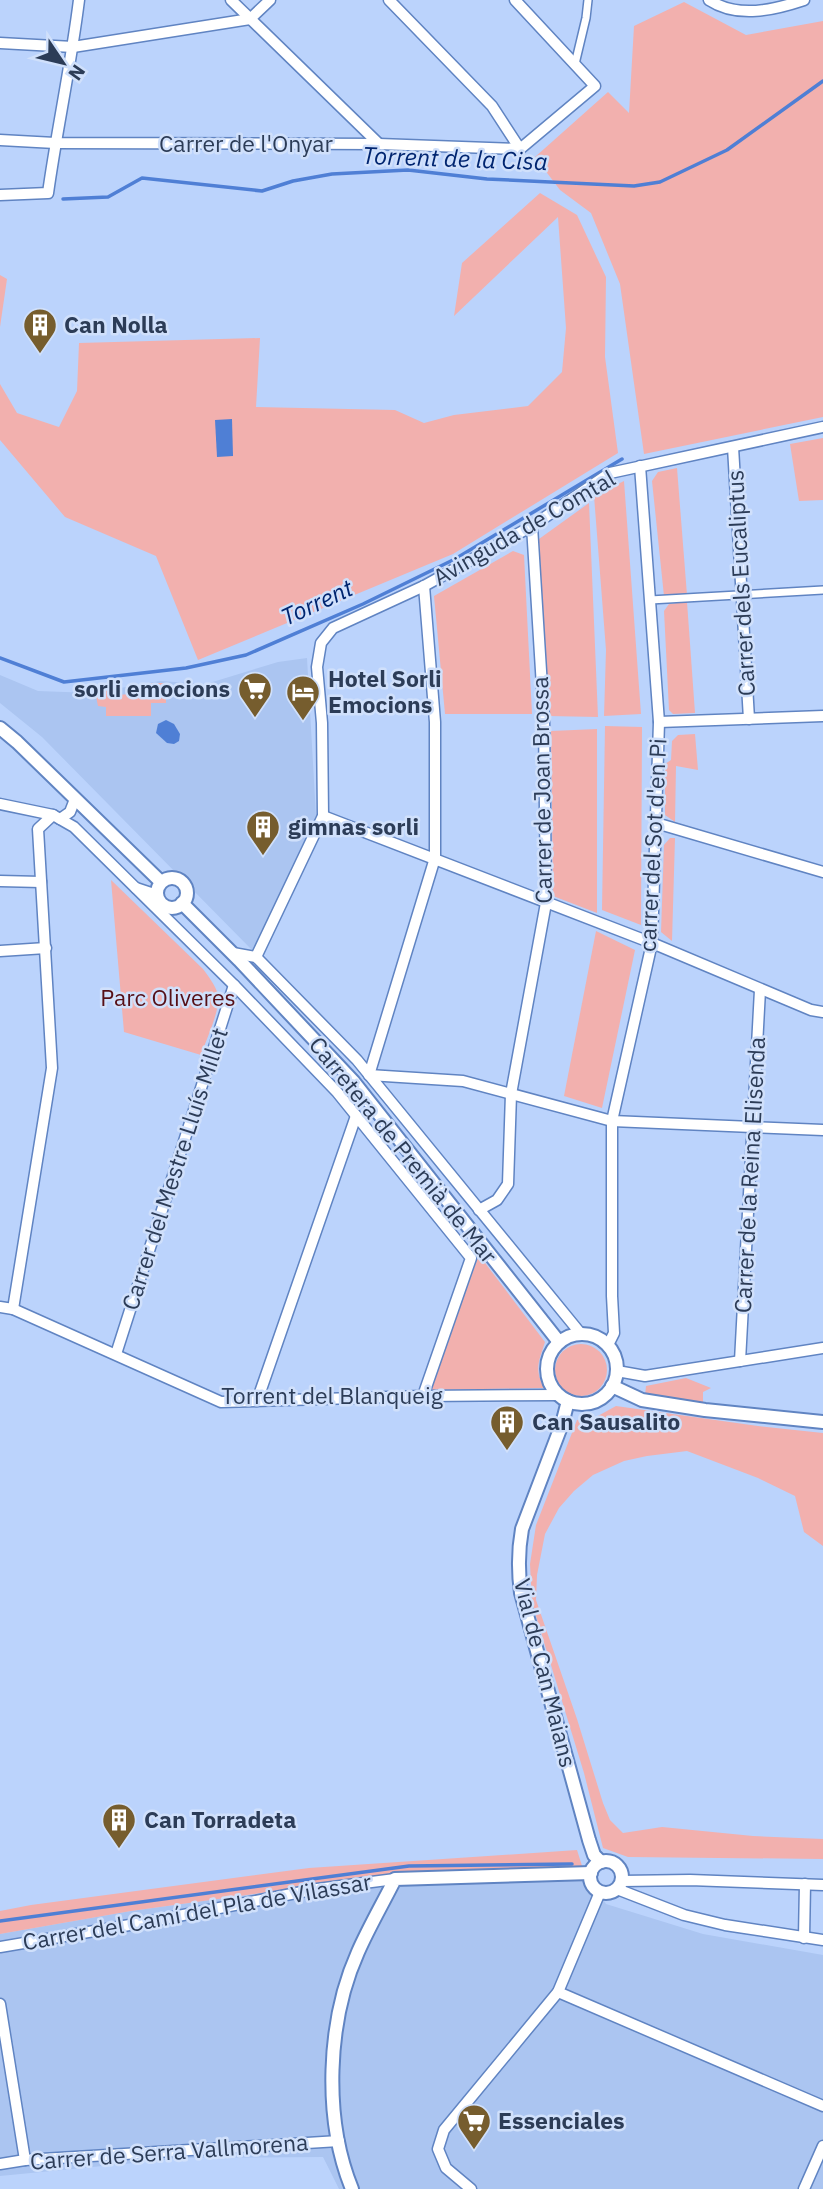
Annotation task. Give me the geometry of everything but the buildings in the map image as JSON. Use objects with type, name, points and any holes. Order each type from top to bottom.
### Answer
[{"type":"street","points":[[0,195],[48,193],[79,0]]},
{"type":"street","points":[[231,0],[379,144]]},
{"type":"street","points":[[0,43],[73,47],[250,19],[270,0]]},
{"type":"street","points":[[389,0],[492,106],[520,149],[595,86],[515,0]]},
{"type":"street","points":[[575,64],[588,0]]},
{"type":"street","points":[[709,0],[740,11],[773,10],[804,0]]},
{"type":"street","name":"Carrer de l'Onyar","points":[[0,140],[55,143],[379,144],[520,149]]},
{"type":"street","name":"Avinguda de Comtal","points":[[323,816],[322,723],[317,667],[321,643],[333,628],[424,586],[532,526],[610,473],[823,427]]},
{"type":"street","name":"Carrer dels Eucaliptus","points":[[733,447],[748,719]]},
{"type":"street","name":"carrer del Sot d'en Pi","points":[[608,1345],[614,1333],[612,1121],[652,943],[659,722],[640,466]]},
{"type":"street","name":"Carrer de Joan Brossa","points":[[479,1210],[497,1200],[508,1184],[511,1094],[546,903],[544,719],[532,526]]},
{"type":"street","points":[[369,1075],[435,858],[435,722],[424,586]]},
{"type":"street","points":[[650,600],[823,590]]},
{"type":"street","points":[[659,722],[823,716]]},
{"type":"street","points":[[0,728],[18,742],[75,799],[159,889],[164,905],[176,905]]},
{"type":"street","points":[[13,1309],[52,1068],[38,830],[56,817],[71,812],[75,799]]},
{"type":"street","points":[[0,804],[56,817],[74,827],[234,985],[337,1092],[471,1258],[423,1396]]},
{"type":"street","points":[[256,957],[323,816],[652,943],[811,1010],[823,1012]]},
{"type":"street","points":[[656,823],[823,872]]},
{"type":"street","points":[[159,889],[167,878],[180,880],[186,889],[186,897],[176,905],[170,922]]},
{"type":"street","points":[[0,881],[41,883]]},
{"type":"street","points":[[136,888],[159,889]]},
{"type":"street","name":"Carretera de Premià de Mar","points":[[176,905],[233,953],[353,1081],[559,1342]]},
{"type":"street","points":[[0,951],[46,948]]},
{"type":"street","points":[[233,953],[256,957],[357,1060],[581,1334]]},
{"type":"street","name":"Carrer del Mestre Lluís Millet","points":[[116,1354],[234,985]]},
{"type":"street","name":"Carrer de la Reina Elisenda","points":[[740,1361],[760,990]]},
{"type":"street","points":[[369,1075],[463,1081],[612,1121],[823,1130]]},
{"type":"street","points":[[257,1401],[356,1116]]},
{"type":"street","name":"Torrent del Blanqueig","points":[[0,1307],[13,1309],[221,1402],[423,1396],[563,1398]]},
{"type":"street","points":[[581,1334],[591,1335],[608,1345],[617,1371],[612,1386],[599,1399],[579,1404],[563,1398],[551,1385],[547,1375],[547,1363],[559,1342],[581,1334]]},
{"type":"street","points":[[617,1371],[645,1376],[823,1348]]},
{"type":"street","points":[[612,1386],[640,1399],[654,1402],[823,1422]]},
{"type":"street","name":"Vial de Can Maians","points":[[563,1398],[558,1434],[522,1529],[519,1577],[521,1593],[594,1855],[601,1862]]},
{"type":"street","points":[[619,1885],[621,1871],[617,1865],[601,1862],[595,1866],[591,1873],[592,1884],[600,1892],[607,1893],[619,1885],[690,1880],[823,1885]]},
{"type":"street","points":[[352,2189],[333,2106],[333,2040],[347,1981],[395,1880],[591,1873]]},
{"type":"street","name":"Carrer del Camí del Pla de Vilassar","points":[[0,1947],[317,1889],[395,1880]]},
{"type":"street","points":[[804,1938],[805,1884]]},
{"type":"street","points":[[619,1885],[684,1915],[725,1926],[823,1940]]},
{"type":"street","points":[[471,2189],[446,2168],[438,2148],[444,2130],[558,1992],[600,1892]]},
{"type":"street","points":[[558,1992],[823,2106]]},
{"type":"street","points":[[0,2004],[25,2160]]},
{"type":"street","name":"Carrer de Serra Vallmorena","points":[[0,2164],[25,2160],[339,2141]]},
{"type":"street","points":[[804,2189],[823,2146]]},
{"type":"shaded area","points":[[307,658],[316,816],[253,951],[42,737],[0,703],[0,675],[38,691],[92,693],[160,681],[206,684],[278,662]]},
{"type":"shaded area","points":[[583,1869],[606,1904],[703,1934],[823,1955],[823,2189],[339,2189],[323,2157],[185,2158],[0,2176],[0,1934],[131,1911],[399,1874]]},
{"type":"green space","points":[[684,2],[746,35],[823,21],[823,417],[644,454],[620,284],[591,213],[560,190],[535,157],[608,92],[629,113],[634,26]]},
{"type":"green space","points":[[540,193],[577,215],[606,277],[605,357],[618,453],[453,554],[198,660],[156,556],[65,517],[0,440],[0,384],[17,413],[59,427],[77,391],[79,343],[260,338],[256,407],[395,410],[424,423],[454,415],[528,406],[562,372],[566,328],[558,217],[454,316],[462,263]]},
{"type":"green space","points":[[0,275],[7,279],[0,327]]},
{"type":"green space","points":[[823,438],[823,500],[799,501],[790,444]]},
{"type":"green space","points":[[677,468],[687,595],[664,596],[652,481],[658,472]]},
{"type":"green space","points":[[624,481],[641,714],[604,716],[606,650],[594,496]]},
{"type":"green space","points":[[589,503],[598,717],[548,716],[539,539]]},
{"type":"green space","points":[[513,551],[524,555],[532,714],[445,714],[434,596]]},
{"type":"green space","points":[[687,602],[695,713],[673,714],[669,710],[664,611],[669,604]]},
{"type":"green space","name":"sorli emocions","points":[[145,683],[166,683],[166,703],[151,703],[151,716],[106,716],[106,707],[98,706],[95,692],[116,689],[117,695],[144,693]]},
{"type":"green space","points":[[605,726],[642,727],[641,925],[602,910]]},
{"type":"green space","points":[[597,729],[597,913],[553,896],[551,731]]},
{"type":"green space","points":[[695,734],[698,770],[676,766],[675,822],[665,815],[665,764],[671,760],[672,741],[678,735]]},
{"type":"green space","points":[[670,838],[675,838],[672,941],[661,932],[664,845]]},
{"type":"green space","name":"Parc Oliveres","points":[[111,880],[203,969],[215,987],[218,994],[217,1008],[201,1055],[124,1032]]},
{"type":"green space","points":[[596,931],[635,950],[602,1108],[564,1096]]},
{"type":"green space","points":[[479,1255],[545,1342],[538,1370],[544,1388],[429,1390]]},
{"type":"green space","points":[[581,1344],[591,1346],[599,1352],[605,1360],[605,1380],[599,1388],[591,1394],[581,1396],[571,1394],[563,1388],[557,1380],[555,1370],[557,1360],[563,1352],[571,1346]]},
{"type":"green space","points":[[686,1378],[711,1388],[703,1392],[703,1404],[645,1396],[646,1386]]},
{"type":"green space","points":[[616,1406],[823,1433],[823,1546],[804,1532],[795,1496],[758,1478],[687,1451],[624,1461],[593,1475],[559,1508],[545,1534],[537,1575],[536,1600],[610,1820],[623,1833],[662,1827],[753,1836],[823,1839],[823,1859],[628,1857],[603,1848],[584,1773],[532,1603],[530,1564],[536,1525],[577,1420],[596,1417]]},
{"type":"green space","points":[[577,1850],[583,1869],[399,1874],[131,1911],[0,1934],[0,1911],[31,1905],[309,1868]]},
{"type":"water","points":[[232,419],[233,456],[217,457],[215,420]]},
{"type":"water","points":[[166,720],[174,724],[180,734],[179,741],[174,744],[167,743],[156,733],[158,724]]},
{"type":"waterway","name":"Torrent de la Cisa","points":[[63,199],[108,197],[142,178],[262,191],[293,181],[332,174],[408,170],[487,179],[634,186],[660,182],[727,150],[823,81]]},
{"type":"waterway","name":"Torrent","points":[[0,658],[64,682],[186,668],[246,655],[363,604],[455,559],[622,459]]},
{"type":"waterway","points":[[0,1921],[409,1866],[572,1864]]},
{"type":"place","name":"Can Nolla","points":[[40,355]]},
{"type":"place","name":"sorli emocions","points":[[255,719]]},
{"type":"place","name":"Hotel Sorli Emocions","points":[[303,722]]},
{"type":"place","name":"gimnas sorli","points":[[263,857]]},
{"type":"place","name":"Can Sausalito","points":[[507,1452]]},
{"type":"place","name":"Can Torradeta","points":[[119,1850]]},
{"type":"place","name":"Essenciales","points":[[474,2151]]}]
